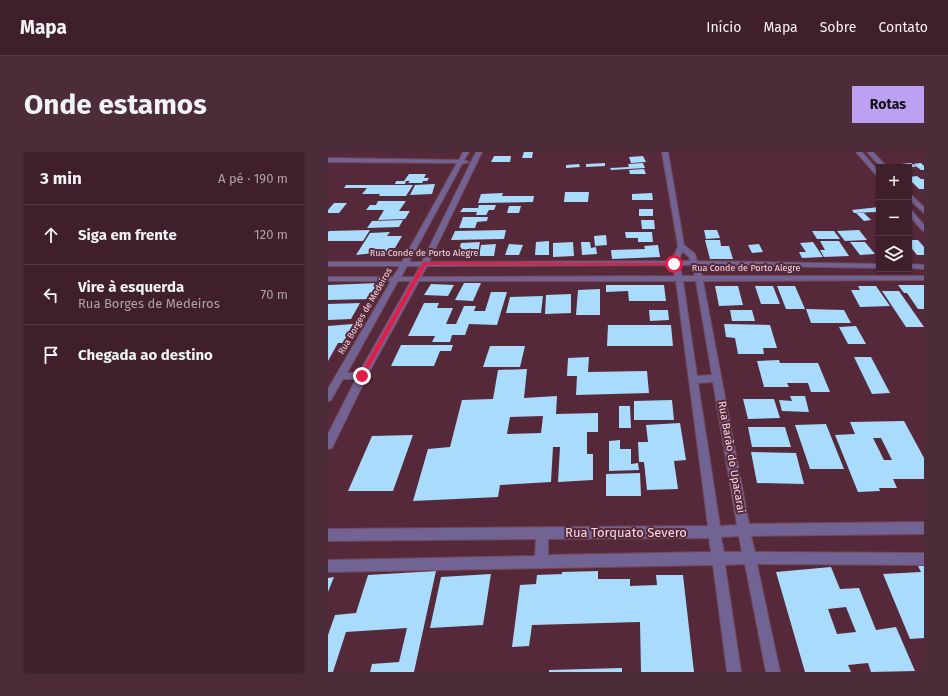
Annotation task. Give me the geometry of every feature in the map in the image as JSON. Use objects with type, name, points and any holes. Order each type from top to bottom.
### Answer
[{"type":"street","name":"Rua Borges de Medeiros","points":[[328,397],[405,263],[466,152]]},
{"type":"street","points":[[328,445],[362,376],[425,263],[479,152]]},
{"type":"street","points":[[665,152],[670,173],[681,246],[675,256],[674,264],[679,278],[734,672]]},
{"type":"street","points":[[859,152],[876,172]]},
{"type":"street","points":[[870,152],[881,164]]},
{"type":"street","points":[[328,160],[474,162]]},
{"type":"street","points":[[441,198],[456,199]]},
{"type":"street","points":[[912,198],[924,211]]},
{"type":"street","points":[[912,215],[924,229]]},
{"type":"street","name":"Rua Barão do Upacarai","points":[[681,246],[692,256],[698,277],[718,378],[744,530],[751,558],[773,672]]},
{"type":"street","name":"Rua Conde de Porto Alegre","points":[[328,264],[425,263],[876,266]]},
{"type":"street","points":[[555,278],[560,264]]},
{"type":"street","points":[[823,266],[828,278]]},
{"type":"street","points":[[912,266],[924,266]]},
{"type":"street","name":"Rua Conde de Porto Alegre","points":[[328,279],[698,277],[924,278]]},
{"type":"street","points":[[340,376],[362,376]]},
{"type":"street","points":[[694,380],[718,378]]},
{"type":"street","name":"Rua Torquato Severo","points":[[328,535],[714,532],[744,530],[924,528]]},
{"type":"street","points":[[540,562],[542,533]]},
{"type":"street","points":[[328,566],[751,558],[924,559]]},
{"type":"building","points":[[524,152],[533,152],[532,158],[522,158]]},
{"type":"building","points":[[494,156],[511,156],[510,162],[491,162]]},
{"type":"building","points":[[643,156],[646,162],[631,163],[629,157]]},
{"type":"building","points":[[605,163],[605,166],[586,167],[586,164]]},
{"type":"building","points":[[643,163],[645,168],[611,170],[610,168],[629,167],[628,164]]},
{"type":"building","points":[[911,163],[916,167],[912,167],[912,164],[901,164]]},
{"type":"building","points":[[921,163],[924,166],[924,170],[921,170],[913,164]]},
{"type":"building","points":[[579,164],[580,167],[566,168],[566,165]]},
{"type":"building","points":[[644,169],[646,174],[630,174],[629,170]]},
{"type":"building","points":[[409,174],[426,174],[424,178],[429,178],[427,181],[423,181],[422,183],[408,183],[410,181],[406,181],[405,184],[395,184],[396,181],[404,181]]},
{"type":"building","points":[[917,176],[924,179],[924,189],[919,189],[912,182],[912,177]]},
{"type":"building","points":[[435,184],[432,194],[410,195],[415,185]]},
{"type":"building","points":[[346,185],[413,185],[406,196],[379,196],[380,194],[362,194],[367,188],[344,188]]},
{"type":"building","points":[[565,192],[589,192],[588,202],[564,202]]},
{"type":"building","points":[[503,193],[502,196],[534,196],[533,202],[478,203],[481,194]]},
{"type":"building","points":[[652,193],[653,200],[632,200],[632,194]]},
{"type":"building","points":[[378,201],[406,201],[399,211],[410,211],[405,219],[378,220],[384,210],[366,210],[370,205],[376,205]]},
{"type":"building","points":[[334,203],[347,203],[339,213],[328,213],[328,210]]},
{"type":"building","points":[[479,205],[496,205],[494,210],[489,210],[486,215],[476,215],[477,212],[460,212],[463,208],[478,208]]},
{"type":"building","points":[[509,206],[521,206],[519,213],[507,213]]},
{"type":"building","points":[[876,207],[876,212],[854,213],[852,210]]},
{"type":"building","points":[[639,209],[653,209],[653,216],[639,216]]},
{"type":"building","points":[[856,213],[864,213],[871,220],[864,221]]},
{"type":"building","points":[[463,217],[488,217],[487,221],[477,222],[475,228],[459,228]]},
{"type":"building","points":[[403,220],[399,227],[367,228],[372,221]]},
{"type":"building","points":[[641,220],[654,220],[655,229],[642,229]]},
{"type":"building","points":[[370,230],[363,241],[328,241],[329,231]]},
{"type":"building","points":[[506,230],[504,239],[451,240],[455,231]]},
{"type":"building","points":[[704,230],[717,230],[720,238],[706,239]]},
{"type":"building","points":[[859,230],[867,240],[845,241],[837,231]]},
{"type":"building","points":[[812,231],[834,231],[840,239],[817,239]]},
{"type":"building","points":[[390,232],[387,236],[402,236],[395,248],[391,248],[387,255],[373,255],[374,253],[356,255],[370,233]]},
{"type":"building","points":[[625,232],[652,232],[653,242],[638,242],[638,238],[626,238]]},
{"type":"building","points":[[606,235],[607,245],[595,246],[594,236]]},
{"type":"building","points":[[705,240],[720,240],[721,246],[729,246],[733,259],[710,259]]},
{"type":"building","points":[[912,240],[918,240],[924,247],[924,255],[917,255],[912,249]]},
{"type":"building","points":[[549,241],[549,255],[535,255],[536,242]]},
{"type":"building","points":[[820,241],[839,241],[849,256],[824,257],[820,250],[825,250]]},
{"type":"building","points":[[480,242],[478,253],[458,254],[461,243]]},
{"type":"building","points":[[573,242],[574,256],[553,257],[553,243]]},
{"type":"building","points":[[581,242],[590,242],[591,248],[596,247],[597,254],[582,255]]},
{"type":"building","points":[[813,242],[823,257],[802,258],[799,252],[806,252],[800,243]]},
{"type":"building","points":[[850,242],[865,242],[875,254],[860,255]]},
{"type":"building","points":[[496,244],[494,256],[479,256],[481,245]]},
{"type":"building","points":[[509,244],[523,245],[519,255],[505,255]]},
{"type":"building","points":[[759,244],[763,252],[752,253],[748,245]]},
{"type":"building","points":[[658,245],[660,257],[612,259],[611,250],[645,249],[644,246]]},
{"type":"building","points":[[379,283],[371,299],[328,300],[328,285]]},
{"type":"building","points":[[464,283],[481,283],[473,301],[455,300]]},
{"type":"building","points":[[431,284],[454,285],[448,296],[424,295]]},
{"type":"building","points":[[606,285],[664,285],[666,301],[629,301],[628,291],[606,292]]},
{"type":"building","points":[[898,285],[924,285],[924,309],[918,309],[907,293],[904,293]]},
{"type":"building","points":[[715,286],[738,286],[743,305],[719,306]]},
{"type":"building","points":[[755,286],[773,286],[780,304],[761,304]]},
{"type":"building","points":[[777,286],[795,286],[805,309],[786,309]]},
{"type":"building","points":[[858,286],[876,286],[890,306],[860,307],[851,290],[860,290]]},
{"type":"building","points":[[600,289],[600,315],[576,315],[578,290]]},
{"type":"building","points":[[882,291],[899,291],[924,327],[906,327]]},
{"type":"building","points":[[491,292],[507,292],[497,325],[469,324],[465,335],[452,335],[450,342],[432,342],[435,336],[408,336],[424,303],[439,303],[437,308],[453,308],[446,324],[456,324],[464,306],[476,306],[474,311],[485,311]]},
{"type":"building","points":[[571,294],[571,313],[545,314],[546,295]]},
{"type":"building","points":[[543,296],[541,313],[506,313],[510,297]]},
{"type":"building","points":[[360,303],[351,319],[328,320],[328,304]]},
{"type":"building","points":[[806,309],[844,310],[851,323],[811,323]]},
{"type":"building","points":[[649,310],[668,310],[669,320],[650,321]]},
{"type":"building","points":[[730,310],[752,310],[755,321],[732,321]]},
{"type":"building","points":[[353,324],[343,343],[338,343],[328,361],[328,326]]},
{"type":"building","points":[[724,324],[770,325],[777,348],[763,348],[764,354],[738,354],[735,338],[726,337]]},
{"type":"building","points":[[608,325],[671,325],[673,346],[607,346]]},
{"type":"building","points":[[856,326],[866,344],[848,344],[839,327]]},
{"type":"building","points":[[401,345],[453,345],[451,351],[440,351],[434,366],[391,366]]},
{"type":"building","points":[[490,346],[525,346],[520,367],[483,367]]},
{"type":"building","points":[[589,357],[588,372],[647,371],[649,393],[576,395],[577,376],[567,376],[568,358]]},
{"type":"building","points":[[854,357],[871,357],[890,393],[872,394]]},
{"type":"building","points":[[779,360],[780,363],[818,363],[830,392],[811,392],[808,383],[787,383],[789,387],[764,387],[757,361]]},
{"type":"building","points":[[527,369],[524,398],[557,396],[556,414],[598,413],[598,432],[587,432],[587,454],[593,454],[593,480],[558,482],[560,447],[553,447],[551,482],[500,485],[498,497],[413,501],[428,449],[450,447],[462,400],[493,399],[498,370]],"holes":[[[543,416],[541,433],[507,434],[510,417]]]},
{"type":"building","points":[[790,396],[805,396],[809,412],[782,411],[779,400],[792,401]]},
{"type":"building","points":[[743,399],[774,399],[780,418],[748,419]]},
{"type":"building","points":[[672,400],[674,420],[634,420],[634,401]]},
{"type":"building","points":[[619,406],[630,406],[631,428],[619,428]]},
{"type":"building","points":[[904,421],[924,458],[924,479],[893,479],[897,488],[879,488],[880,491],[858,492],[835,435],[855,434],[850,422]],"holes":[[[873,438],[881,438],[892,460],[884,460]]]},
{"type":"building","points":[[680,423],[686,460],[674,461],[678,489],[647,490],[644,462],[639,462],[638,442],[648,442],[646,425]]},
{"type":"building","points":[[826,424],[844,469],[810,469],[795,425]]},
{"type":"building","points":[[748,427],[785,427],[791,447],[752,447]]},
{"type":"building","points":[[413,435],[393,491],[348,491],[372,436]]},
{"type":"building","points":[[620,440],[620,449],[631,449],[631,464],[638,463],[639,470],[609,471],[609,441]]},
{"type":"building","points":[[751,452],[796,453],[804,484],[757,483]]},
{"type":"building","points":[[640,473],[641,496],[606,496],[606,474]]},
{"type":"building","points":[[917,564],[924,564],[924,638],[910,639],[883,574],[921,572]]},
{"type":"building","points":[[831,567],[840,589],[859,588],[876,630],[896,627],[915,671],[871,672],[868,663],[848,665],[851,672],[805,672],[776,572]],"holes":[[[846,607],[856,632],[837,634],[828,609]]]},
{"type":"building","points":[[436,571],[414,672],[370,672],[372,664],[399,662],[407,628],[346,632],[333,672],[328,672],[328,635],[335,615],[356,613],[368,575]]},
{"type":"building","points":[[598,571],[598,579],[630,579],[630,586],[657,585],[656,575],[683,575],[694,672],[641,672],[640,622],[532,625],[529,646],[512,647],[520,585],[536,584],[537,575],[562,574],[562,572]]},
{"type":"building","points":[[491,574],[483,625],[430,628],[441,577]]},
{"type":"building","points":[[334,577],[328,592],[328,578]]},
{"type":"building","points":[[622,668],[622,672],[549,672],[549,670]]},
{"type":"route","points":[[362,376],[425,263],[674,264]]}]
